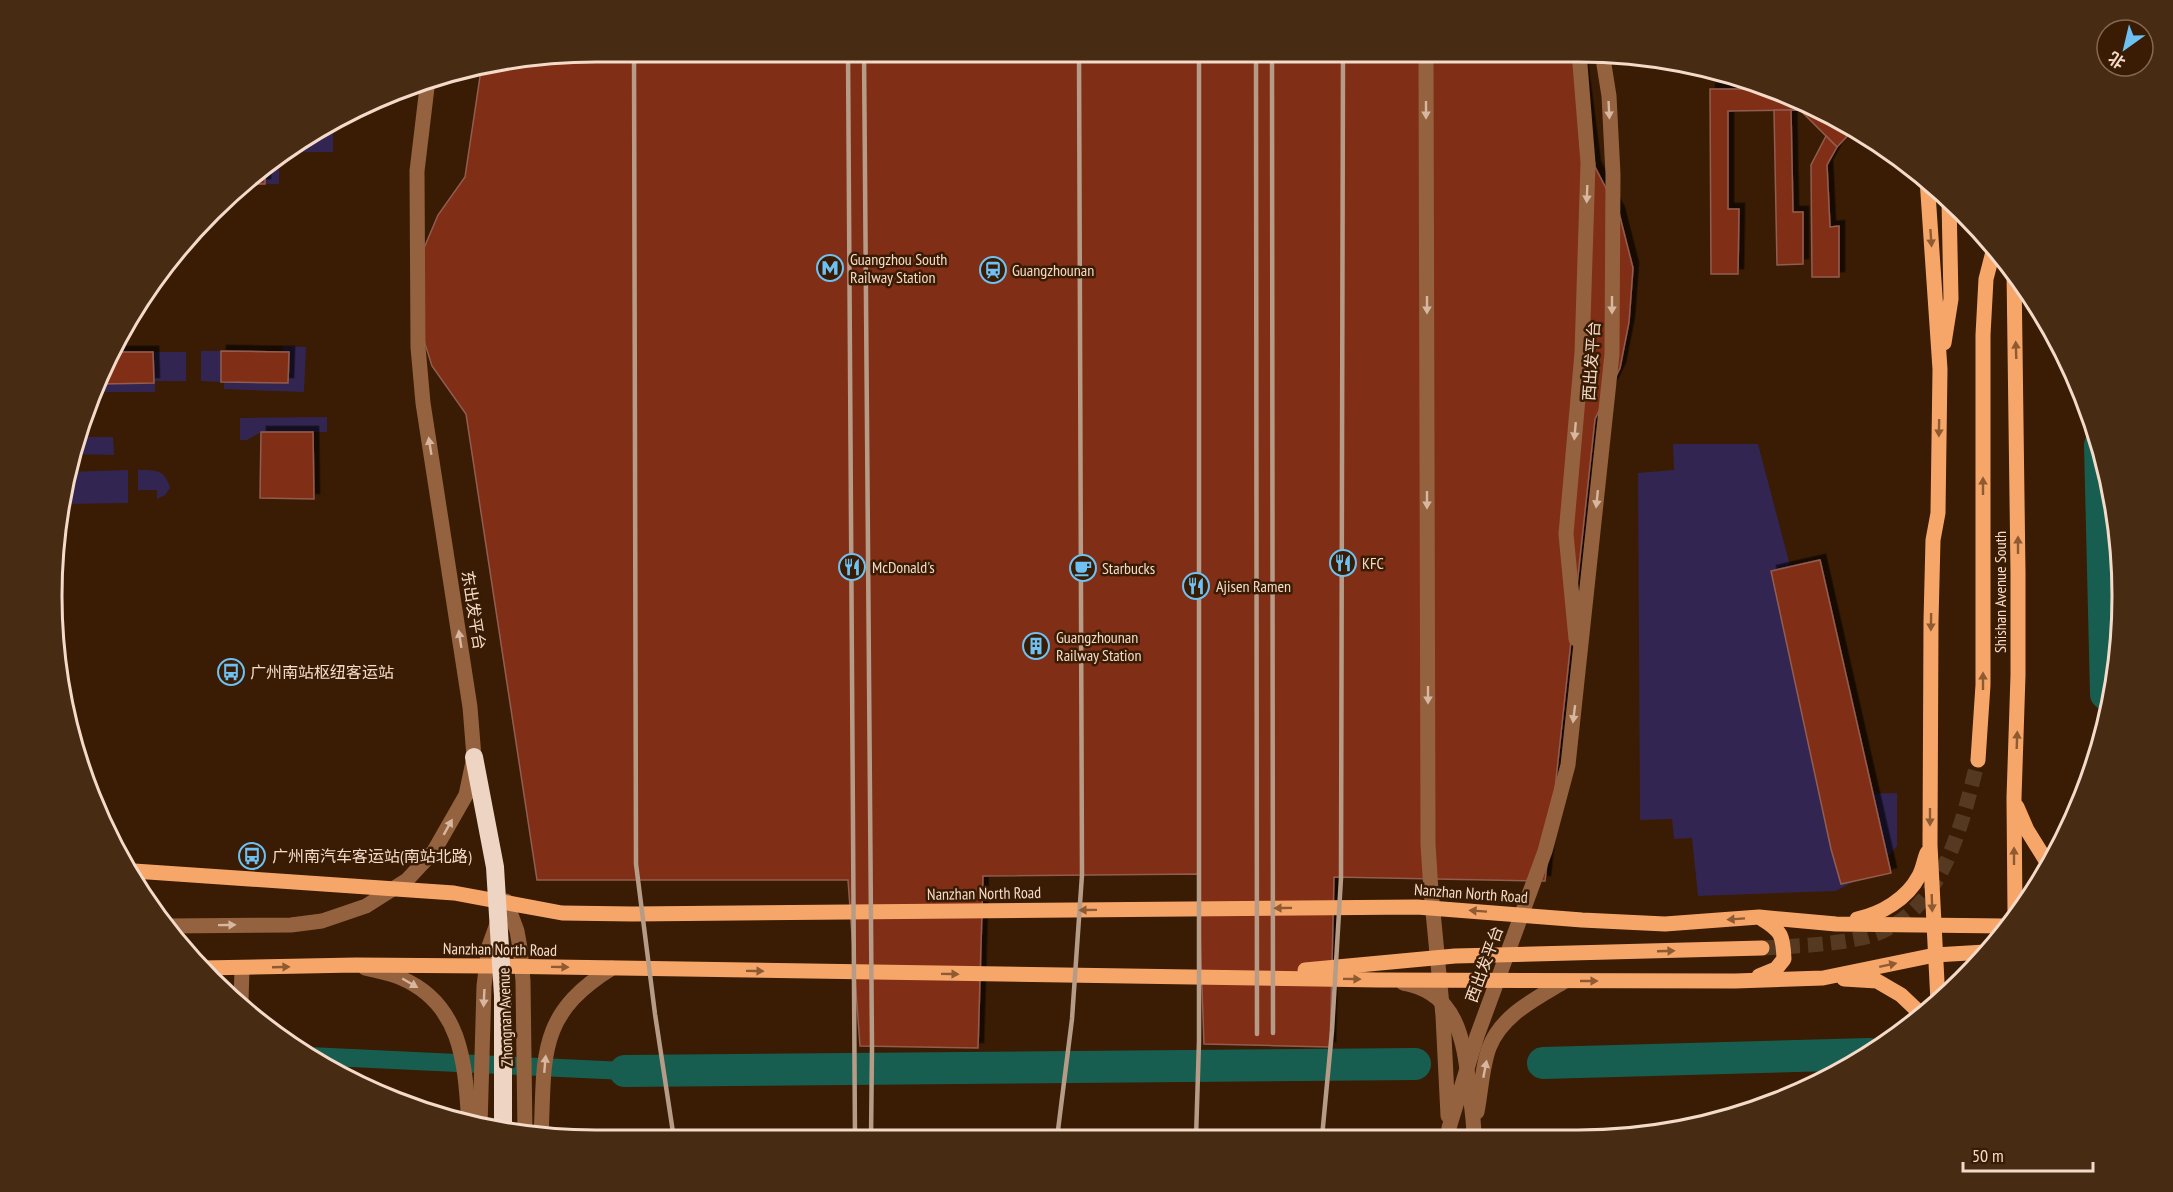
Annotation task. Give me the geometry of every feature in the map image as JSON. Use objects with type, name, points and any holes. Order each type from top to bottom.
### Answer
[{"type":"highway","points":[[474,757],[495,867],[503,996],[503,1122]]},
{"type":"main road","points":[[1928,193],[1940,369],[1938,513],[1933,540],[1931,621],[1930,845],[1937,990]]},
{"type":"main road","points":[[1940,369],[1951,299],[1949,213]]},
{"type":"main road","points":[[1978,760],[1983,685],[1983,335],[1986,279],[1991,259]]},
{"type":"main road","name":"Shishan Avenue South","points":[[2014,290],[2018,573],[2018,696],[2014,798],[2015,902]]},
{"type":"main road","points":[[2014,798],[2027,830],[2043,856]]},
{"type":"main road","points":[[1836,924],[1871,916],[1890,907],[1919,877],[1930,845]]},
{"type":"main road","name":"Nanzhan North Road","points":[[138,871],[454,892],[562,913],[1417,907],[1665,924],[1759,917],[1836,924]]},
{"type":"main road","points":[[1748,980],[1776,969],[1784,959],[1783,940],[1777,928],[1759,917]]},
{"type":"main road","points":[[1836,924],[1996,927]]},
{"type":"main road","points":[[1230,978],[1455,956],[1762,948]]},
{"type":"main road","points":[[1823,978],[1935,955],[1975,953]]},
{"type":"main road","name":"Nanzhan North Road","points":[[213,968],[356,965],[487,966],[1230,978]]},
{"type":"main road","points":[[1230,978],[1565,981],[1823,978],[1877,981],[1901,995],[1916,1009]]},
{"type":"street","points":[[1426,62],[1428,844],[1443,1016],[1449,1130]]},
{"type":"street","name":"西出发平台","points":[[1579,672],[1566,534],[1582,352],[1588,163],[1580,62]]},
{"type":"street","name":"西出发平台","points":[[1450,1130],[1477,1036],[1545,851],[1568,765],[1612,354],[1613,174],[1609,96],[1604,63]]},
{"type":"street","name":"东出发平台","points":[[176,926],[322,921],[366,906],[407,880],[434,851],[466,795],[474,757],[470,707],[423,403],[418,347],[417,171],[427,89]]},
{"type":"street","points":[[471,1115],[482,1036],[489,946],[506,901]]},
{"type":"street","name":"Zhongnan Avenue","points":[[506,901],[517,931],[522,967],[525,1126]]},
{"type":"street","points":[[356,965],[400,978],[417,987],[433,1000],[451,1023],[461,1050],[478,1117]]},
{"type":"street","points":[[541,1127],[546,1057],[549,1039],[556,1021],[571,1000],[589,982],[612,968]]},
{"type":"street","points":[[242,969],[242,996]]},
{"type":"street","points":[[1378,980],[1416,985],[1441,1001],[1451,1014],[1465,1049],[1474,1130]]},
{"type":"street","points":[[1474,1130],[1489,1047],[1501,1027],[1531,1001],[1565,981]]},
{"type":"shaded area","points":[[333,131],[333,152],[301,151]]},
{"type":"shaded area","points":[[279,166],[279,184],[265,184],[265,177]]},
{"type":"shaded area","points":[[283,346],[306,347],[304,392],[224,389],[224,382],[288,383],[289,353],[283,352]]},
{"type":"shaded area","points":[[201,351],[221,351],[221,382],[201,381]]},
{"type":"shaded area","points":[[153,352],[186,352],[186,381],[155,381],[155,392],[102,392],[105,384],[154,383]]},
{"type":"shaded area","points":[[327,417],[327,432],[261,432],[247,440],[240,440],[240,418]]},
{"type":"shaded area","points":[[86,437],[113,437],[114,455],[81,454]]},
{"type":"shaded area","points":[[1673,444],[1758,444],[1850,794],[1897,793],[1897,846],[1876,870],[1836,891],[1698,896],[1692,838],[1674,839],[1672,819],[1640,820],[1638,473],[1674,470]]},
{"type":"shaded area","points":[[128,470],[128,503],[70,504],[77,472]]},
{"type":"shaded area","points":[[138,470],[162,474],[170,488],[165,495],[157,499],[157,490],[138,490]]},
{"type":"building","name":"Guangzhounan Railway Station","points":[[596,62],[1581,62],[1595,167],[1619,213],[1633,268],[1629,322],[1620,368],[1595,419],[1545,881],[1334,877],[1330,1047],[1204,1044],[1198,874],[983,876],[978,1048],[860,1046],[848,880],[537,880],[466,414],[432,366],[414,309],[419,260],[438,215],[465,177],[480,75],[526,66]]},
{"type":"building","points":[[1710,89],[1746,89],[1799,110],[1728,111],[1728,209],[1739,209],[1738,274],[1711,274]]},
{"type":"building","points":[[1774,110],[1791,110],[1793,212],[1803,212],[1803,264],[1777,265]]},
{"type":"building","points":[[1801,111],[1848,135],[1837,147]]},
{"type":"building","points":[[1826,136],[1837,147],[1827,165],[1830,227],[1839,226],[1839,277],[1812,277],[1811,165]]},
{"type":"building","points":[[265,177],[265,184],[256,184]]},
{"type":"building","points":[[221,351],[289,352],[288,383],[221,382]]},
{"type":"building","points":[[121,352],[153,352],[154,383],[105,384]]},
{"type":"building","points":[[261,432],[313,432],[314,499],[260,498]]},
{"type":"building","points":[[1820,560],[1891,873],[1841,884],[1831,849],[1771,571]]},
{"type":"waterway","points":[[2101,493],[2106,674]]},
{"type":"waterway","points":[[1543,1063],[1851,1054]]},
{"type":"waterway","points":[[325,1057],[625,1071]]},
{"type":"waterway","points":[[625,1071],[1415,1064]]},
{"type":"tunnel","points":[[1762,948],[1825,944],[1862,938],[1889,928],[1911,912],[1929,892],[1955,841],[1978,760]]},
{"type":"railway","points":[[634,62],[636,864],[673,1130]]},
{"type":"railway","points":[[848,62],[855,1130]]},
{"type":"railway","points":[[864,62],[871,1130]]},
{"type":"railway","points":[[1058,1130],[1072,1019],[1082,875],[1079,62]]},
{"type":"railway","points":[[1196,1130],[1199,1041],[1199,62]]},
{"type":"railway","points":[[1256,62],[1257,1034]]},
{"type":"railway","points":[[1272,62],[1273,1033]]},
{"type":"railway","points":[[1323,1130],[1332,1031],[1341,878],[1343,62]]},
{"type":"place","name":"Guangzhou South Railway Station","points":[[830,268]]},
{"type":"place","name":"Guangzhounan","points":[[993,270]]},
{"type":"place","name":"KFC","points":[[1343,563]]},
{"type":"place","name":"McDonald's","points":[[852,567]]},
{"type":"place","name":"Starbucks","points":[[1083,568]]},
{"type":"place","name":"Ajisen Ramen","points":[[1196,586]]},
{"type":"place","name":"Guangzhounan Railway Station","points":[[1036,646]]},
{"type":"place","name":"广州南站枢纽客运站","points":[[231,672]]},
{"type":"place","name":"广州南汽车客运站(南站北路)","points":[[252,856]]}]
